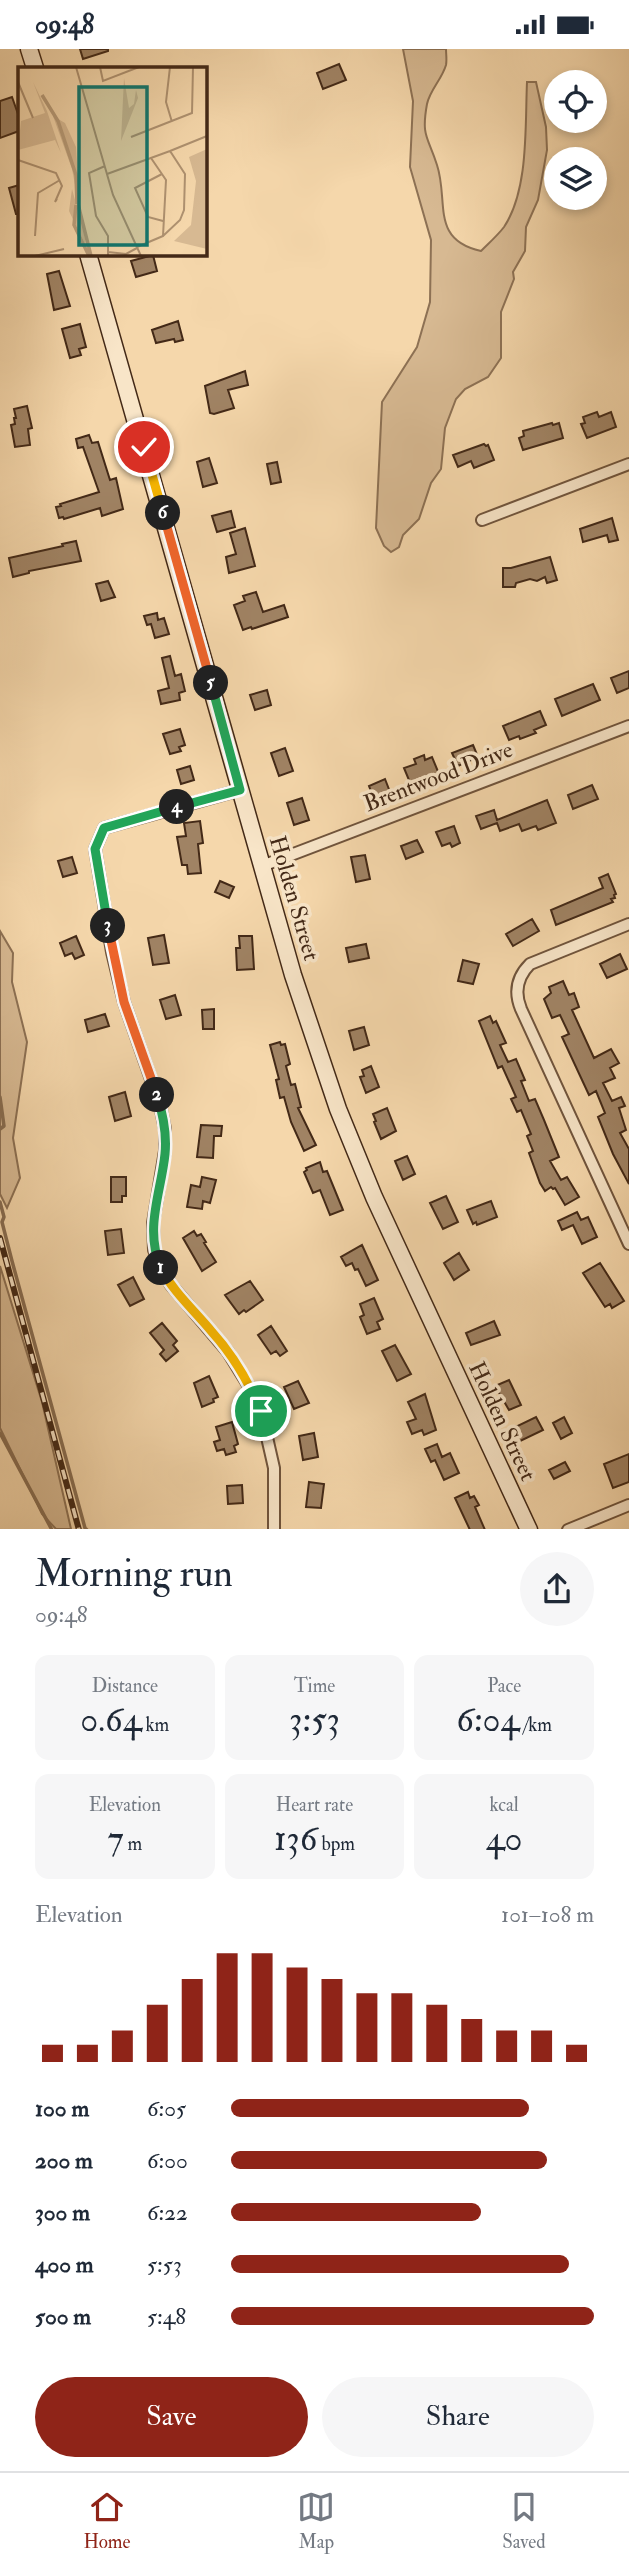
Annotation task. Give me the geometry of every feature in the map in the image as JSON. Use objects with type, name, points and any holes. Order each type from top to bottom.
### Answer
[{"type":"main road","points":[[29,49],[35,67]]},
{"type":"main road","name":"Holden Street","points":[[88,255],[293,975],[319,1055],[369,1184],[529,1529]]},
{"type":"street","points":[[482,520],[629,464]]},
{"type":"street","name":"Brentwood Drive","points":[[262,866],[629,726]]},
{"type":"street","points":[[240,790],[104,828],[95,849],[112,952],[124,1002],[160,1105],[166,1141],[153,1223],[157,1259],[171,1285],[222,1343],[252,1391],[261,1411],[273,1456],[274,1529]]},
{"type":"street","points":[[629,924],[530,964],[521,975],[516,992],[521,1009],[629,1244]]},
{"type":"street","points":[[568,1529],[629,1505]]},
{"type":"shaded area","points":[[403,49],[446,49],[446,65],[427,104],[425,130],[437,165],[444,217],[454,238],[465,246],[481,251],[502,230],[512,212],[522,176],[527,82],[536,82],[547,147],[544,147],[544,167],[538,200],[526,227],[525,251],[513,272],[514,279],[501,312],[501,358],[488,377],[465,389],[456,399],[445,428],[441,469],[431,483],[419,519],[403,535],[399,547],[391,552],[384,546],[376,528],[382,402],[417,347],[430,302],[431,240],[410,167],[413,101]]},
{"type":"shaded area","points":[[0,931],[13,953],[12,982],[27,1042],[13,1138],[20,1178],[7,1208],[0,1194]]},
{"type":"shaded area","points":[[0,1266],[42,1402],[71,1529],[56,1529],[42,1514],[0,1428]]},
{"type":"building","points":[[80,49],[108,49],[108,51],[83,59]]},
{"type":"building","points":[[339,64],[346,80],[323,89],[317,73]]},
{"type":"building","points":[[12,97],[18,114],[18,131],[0,138],[0,101]]},
{"type":"building","points":[[18,185],[18,214],[16,214],[9,188]]},
{"type":"building","points":[[153,255],[157,271],[136,277],[131,261]]},
{"type":"building","points":[[59,271],[70,306],[54,310],[47,274]]},
{"type":"building","points":[[178,321],[183,340],[156,343],[152,330]]},
{"type":"building","points":[[80,324],[86,347],[79,349],[81,355],[70,358],[62,329]]},
{"type":"building","points":[[245,371],[248,385],[228,390],[234,408],[210,413],[205,386]]},
{"type":"building","points":[[27,406],[32,428],[28,429],[30,445],[15,447],[11,425],[15,424],[14,409]]},
{"type":"building","points":[[597,412],[599,417],[611,412],[616,427],[587,438],[581,424],[585,423],[583,417]]},
{"type":"building","points":[[559,423],[563,438],[523,450],[519,438],[524,436],[523,431]]},
{"type":"building","points":[[89,435],[92,443],[98,442],[110,480],[116,478],[123,509],[102,516],[100,508],[64,519],[59,518],[56,507],[61,506],[60,504],[99,492],[83,447],[78,448],[76,439]]},
{"type":"building","points":[[488,445],[494,460],[474,468],[471,461],[458,467],[453,455]]},
{"type":"building","points":[[209,458],[217,483],[203,487],[197,462]]},
{"type":"building","points":[[277,462],[281,482],[271,484],[267,464]]},
{"type":"building","points":[[231,511],[235,527],[217,532],[212,516]]},
{"type":"building","points":[[612,518],[618,540],[609,542],[607,535],[583,542],[580,529]]},
{"type":"building","points":[[245,528],[255,566],[229,573],[226,557],[236,554],[230,533]]},
{"type":"building","points":[[76,541],[81,561],[29,571],[13,577],[9,558]]},
{"type":"building","points":[[550,557],[557,580],[547,583],[545,577],[537,581],[530,579],[516,583],[515,587],[503,587],[503,568]]},
{"type":"building","points":[[108,581],[115,597],[101,601],[96,584]]},
{"type":"building","points":[[256,592],[263,612],[284,605],[288,617],[243,630],[234,605],[245,601],[243,596]]},
{"type":"building","points":[[157,613],[158,620],[164,618],[169,634],[155,638],[151,624],[147,625],[144,616]]},
{"type":"building","points":[[170,656],[175,676],[181,674],[185,691],[179,693],[180,700],[161,704],[158,691],[169,688],[162,658]]},
{"type":"building","points":[[629,671],[629,688],[617,693],[611,678]]},
{"type":"building","points":[[593,684],[600,700],[562,716],[555,699]]},
{"type":"building","points":[[267,690],[271,705],[255,710],[250,695]]},
{"type":"building","points":[[540,711],[546,725],[534,730],[536,733],[509,740],[503,726]]},
{"type":"building","points":[[180,729],[185,745],[179,747],[181,751],[170,754],[163,734]]},
{"type":"building","points":[[473,745],[478,757],[458,766],[452,753]]},
{"type":"building","points":[[285,748],[293,771],[279,776],[271,753]]},
{"type":"building","points":[[424,755],[425,760],[432,757],[439,774],[411,785],[404,768],[416,764],[414,759]]},
{"type":"building","points":[[190,766],[194,780],[181,784],[177,770]]},
{"type":"building","points":[[385,779],[390,792],[374,799],[369,786]]},
{"type":"building","points":[[592,785],[598,799],[573,809],[568,795]]},
{"type":"building","points":[[302,798],[309,820],[294,825],[287,803]]},
{"type":"building","points":[[547,800],[556,823],[538,830],[536,826],[522,831],[519,824],[500,831],[497,823],[481,829],[476,816],[494,810],[497,820]]},
{"type":"building","points":[[200,821],[203,843],[198,844],[201,873],[188,874],[187,865],[182,865],[177,837],[186,836],[184,823]]},
{"type":"building","points":[[454,826],[460,843],[452,847],[450,843],[442,846],[436,832]]},
{"type":"building","points":[[417,840],[423,852],[406,859],[401,846]]},
{"type":"building","points":[[365,855],[370,879],[356,882],[351,857]]},
{"type":"building","points":[[72,857],[77,873],[63,877],[58,861]]},
{"type":"building","points":[[608,874],[616,894],[615,898],[611,899],[613,902],[556,925],[551,910],[603,888],[599,878]]},
{"type":"building","points":[[220,881],[234,887],[229,898],[215,892]]},
{"type":"building","points":[[532,919],[539,931],[513,946],[506,934]]},
{"type":"building","points":[[164,935],[169,963],[153,965],[148,938]]},
{"type":"building","points":[[76,936],[84,955],[75,959],[72,953],[65,956],[60,943]]},
{"type":"building","points":[[239,936],[252,936],[254,969],[237,970],[236,948],[240,948]]},
{"type":"building","points":[[366,944],[369,958],[349,962],[346,948]]},
{"type":"building","points":[[620,954],[627,969],[607,978],[600,964]]},
{"type":"building","points":[[463,960],[479,964],[473,984],[458,981]]},
{"type":"building","points":[[563,981],[569,995],[574,993],[579,1007],[572,1010],[594,1058],[611,1049],[619,1063],[610,1068],[615,1078],[603,1083],[612,1101],[621,1097],[625,1106],[619,1108],[626,1130],[620,1133],[629,1149],[629,1184],[598,1117],[605,1113],[596,1091],[589,1095],[562,1037],[569,1034],[560,1015],[552,1018],[544,999],[551,993],[549,987]]},
{"type":"building","points":[[175,995],[181,1015],[166,1019],[160,1000]]},
{"type":"building","points":[[214,1009],[214,1029],[203,1029],[202,1010]]},
{"type":"building","points":[[105,1014],[109,1026],[88,1032],[85,1020]]},
{"type":"building","points":[[490,1016],[493,1023],[496,1021],[506,1043],[500,1045],[508,1062],[516,1059],[525,1080],[521,1081],[529,1101],[535,1099],[544,1120],[559,1157],[550,1161],[561,1180],[567,1177],[579,1197],[565,1205],[555,1188],[551,1187],[545,1191],[540,1183],[529,1153],[533,1151],[527,1136],[531,1134],[521,1110],[517,1112],[511,1099],[516,1097],[502,1066],[498,1068],[479,1021]]},
{"type":"building","points":[[364,1027],[369,1045],[354,1050],[349,1031]]},
{"type":"building","points":[[280,1042],[281,1045],[285,1044],[290,1064],[286,1066],[291,1085],[295,1084],[301,1107],[298,1108],[316,1145],[304,1151],[291,1122],[284,1097],[280,1098],[276,1080],[279,1079],[270,1045]]},
{"type":"building","points":[[371,1066],[379,1087],[366,1093],[360,1077],[364,1076],[362,1070]]},
{"type":"building","points":[[125,1092],[131,1116],[115,1121],[109,1097]]},
{"type":"building","points":[[387,1108],[396,1131],[381,1139],[373,1114]]},
{"type":"building","points":[[201,1125],[222,1126],[221,1136],[214,1136],[213,1158],[197,1157]]},
{"type":"building","points":[[407,1156],[415,1174],[403,1180],[395,1161]]},
{"type":"building","points":[[320,1162],[323,1172],[327,1171],[343,1210],[330,1215],[320,1190],[313,1193],[304,1172],[306,1168]]},
{"type":"building","points":[[111,1177],[126,1177],[126,1196],[122,1196],[122,1202],[111,1202]]},
{"type":"building","points":[[202,1177],[216,1180],[210,1203],[203,1201],[202,1209],[187,1207],[191,1185],[200,1187]]},
{"type":"building","points":[[446,1196],[458,1222],[443,1229],[430,1203]]},
{"type":"building","points":[[491,1201],[497,1217],[473,1224],[467,1210]]},
{"type":"building","points":[[577,1212],[581,1220],[588,1217],[597,1237],[582,1244],[573,1225],[562,1230],[558,1221]]},
{"type":"building","points":[[121,1229],[124,1253],[108,1255],[105,1231]]},
{"type":"building","points":[[194,1231],[197,1236],[201,1234],[216,1262],[202,1271],[183,1238]]},
{"type":"building","points":[[362,1245],[378,1280],[366,1286],[358,1269],[355,1270],[352,1263],[346,1266],[341,1257]]},
{"type":"building","points":[[459,1253],[469,1270],[454,1280],[444,1263]]},
{"type":"building","points":[[600,1263],[624,1301],[612,1308],[610,1304],[605,1307],[583,1273]]},
{"type":"building","points":[[133,1277],[144,1299],[130,1306],[118,1285]]},
{"type":"building","points":[[250,1281],[263,1300],[239,1314],[225,1295]]},
{"type":"building","points":[[374,1298],[383,1319],[377,1322],[380,1329],[367,1334],[360,1317],[364,1315],[360,1304]]},
{"type":"building","points":[[494,1321],[500,1335],[471,1345],[466,1333]]},
{"type":"building","points":[[162,1323],[177,1341],[173,1345],[178,1351],[166,1361],[160,1354],[164,1350],[150,1333]]},
{"type":"building","points":[[271,1326],[287,1351],[280,1356],[276,1351],[271,1354],[258,1335]]},
{"type":"building","points":[[395,1345],[411,1374],[397,1381],[382,1351]]},
{"type":"building","points":[[209,1376],[218,1397],[213,1399],[214,1402],[202,1407],[194,1383]]},
{"type":"building","points":[[509,1380],[521,1405],[509,1410],[495,1386]]},
{"type":"building","points":[[298,1381],[309,1403],[294,1409],[284,1387]]},
{"type":"building","points":[[425,1394],[436,1430],[424,1435],[422,1430],[412,1434],[407,1422],[416,1419],[408,1402]]},
{"type":"building","points":[[536,1417],[543,1430],[514,1444],[507,1431]]},
{"type":"building","points":[[564,1417],[572,1433],[561,1439],[553,1423]]},
{"type":"building","points":[[232,1422],[238,1444],[234,1446],[236,1452],[226,1455],[224,1449],[217,1451],[214,1442],[220,1440],[216,1427]]},
{"type":"building","points":[[314,1433],[318,1457],[303,1460],[299,1436]]},
{"type":"building","points":[[437,1444],[442,1457],[450,1453],[459,1473],[444,1480],[435,1460],[431,1462],[425,1449]]},
{"type":"building","points":[[629,1454],[629,1482],[613,1488],[604,1464]]},
{"type":"building","points":[[565,1462],[570,1471],[554,1479],[549,1470]]},
{"type":"building","points":[[309,1482],[324,1484],[321,1508],[306,1507]]},
{"type":"building","points":[[242,1485],[243,1503],[228,1504],[227,1486]]},
{"type":"building","points":[[468,1492],[470,1498],[474,1496],[479,1505],[475,1507],[485,1529],[470,1529],[455,1498]]},
{"type":"waterway","points":[[0,1097],[4,1126],[0,1129]]},
{"type":"waterway","points":[[0,1202],[12,1261],[86,1529]]},
{"type":"waterway","points":[[0,1433],[51,1529]]},
{"type":"railway","points":[[0,1238],[79,1529]]},
{"type":"route","points":[[144,447],[240,790],[104,828],[95,849],[112,952],[124,1002],[163,1119],[166,1141],[153,1223],[157,1259],[171,1285],[228,1352],[261,1411]]}]
